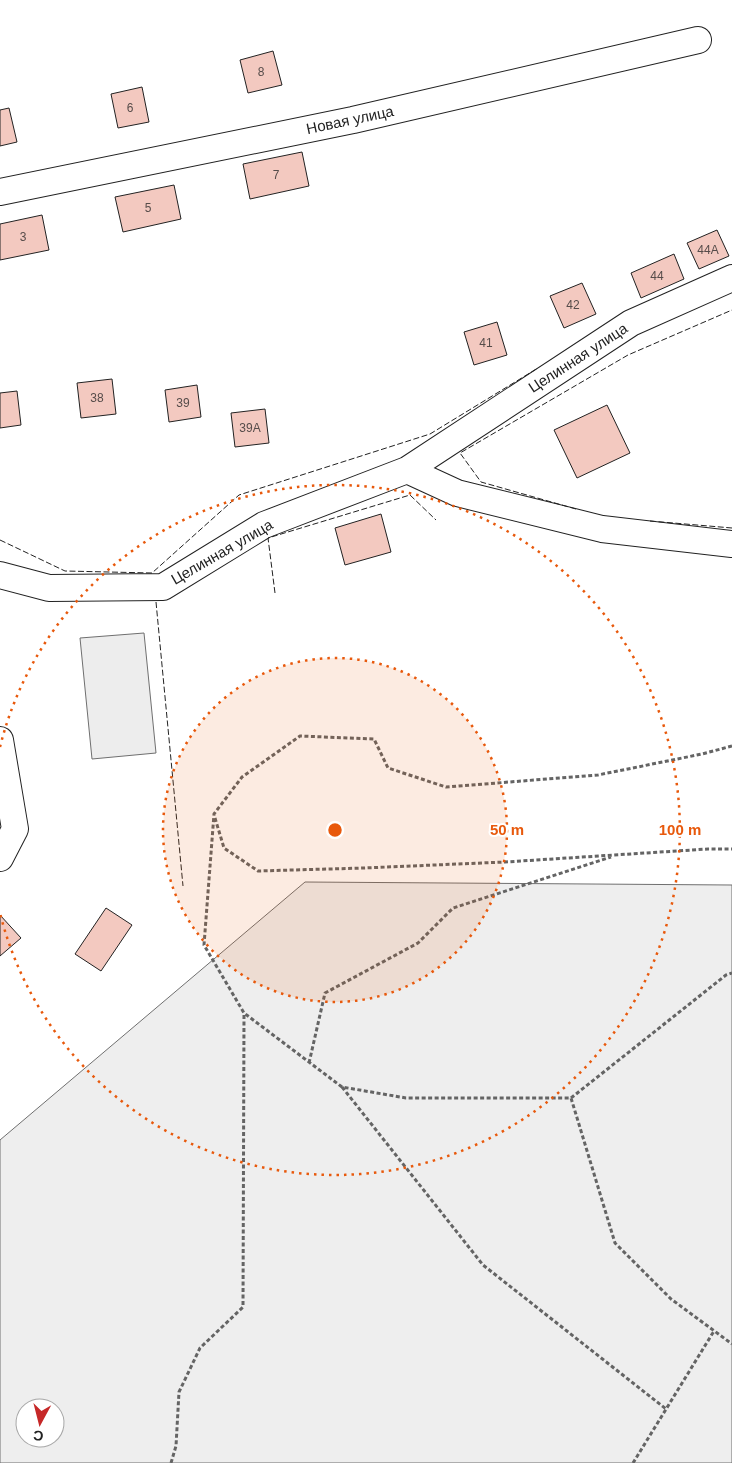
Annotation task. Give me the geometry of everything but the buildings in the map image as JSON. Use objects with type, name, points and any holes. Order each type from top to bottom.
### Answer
[{"type":"street","name":"Новая улица","points":[[0,192],[353,120],[698,40]]},
{"type":"street","name":"Целинная улица","points":[[0,574],[49,588],[163,587],[264,525],[407,470],[631,323],[732,278]]},
{"type":"street","points":[[407,470],[457,493],[602,529],[732,544]]},
{"type":"street","points":[[0,740],[15,829],[0,858]]},
{"type":"path","points":[[666,1410],[483,1265],[342,1087],[244,1013],[204,945],[214,814],[242,777],[300,736],[374,739],[388,768],[446,787],[598,775],[732,746]]},
{"type":"path","points":[[214,814],[224,848],[258,871],[505,862],[732,849]]},
{"type":"path","points":[[309,1063],[325,994],[418,943],[453,908],[617,855]]},
{"type":"path","points":[[342,1087],[406,1098],[571,1098],[726,975],[732,973]]},
{"type":"path","points":[[171,1463],[176,1446],[179,1392],[200,1348],[243,1306],[244,1013]]},
{"type":"path","points":[[571,1098],[614,1244],[672,1299],[732,1344]]},
{"type":"path","points":[[633,1463],[714,1331]]},
{"type":"shaded area","points":[[144,633],[156,753],[92,759],[80,638]]},
{"type":"shaded area","points":[[305,882],[732,885],[732,1463],[0,1463],[0,1140]]},
{"type":"fence","points":[[576,509],[481,482],[460,453],[628,355],[732,310]]},
{"type":"fence","points":[[0,540],[65,571],[152,573],[239,495],[430,434],[538,368]]},
{"type":"fence","points":[[275,593],[268,538],[410,495],[436,520]]},
{"type":"fence","points":[[650,521],[732,528]]},
{"type":"fence","points":[[156,602],[183,886]]}]
